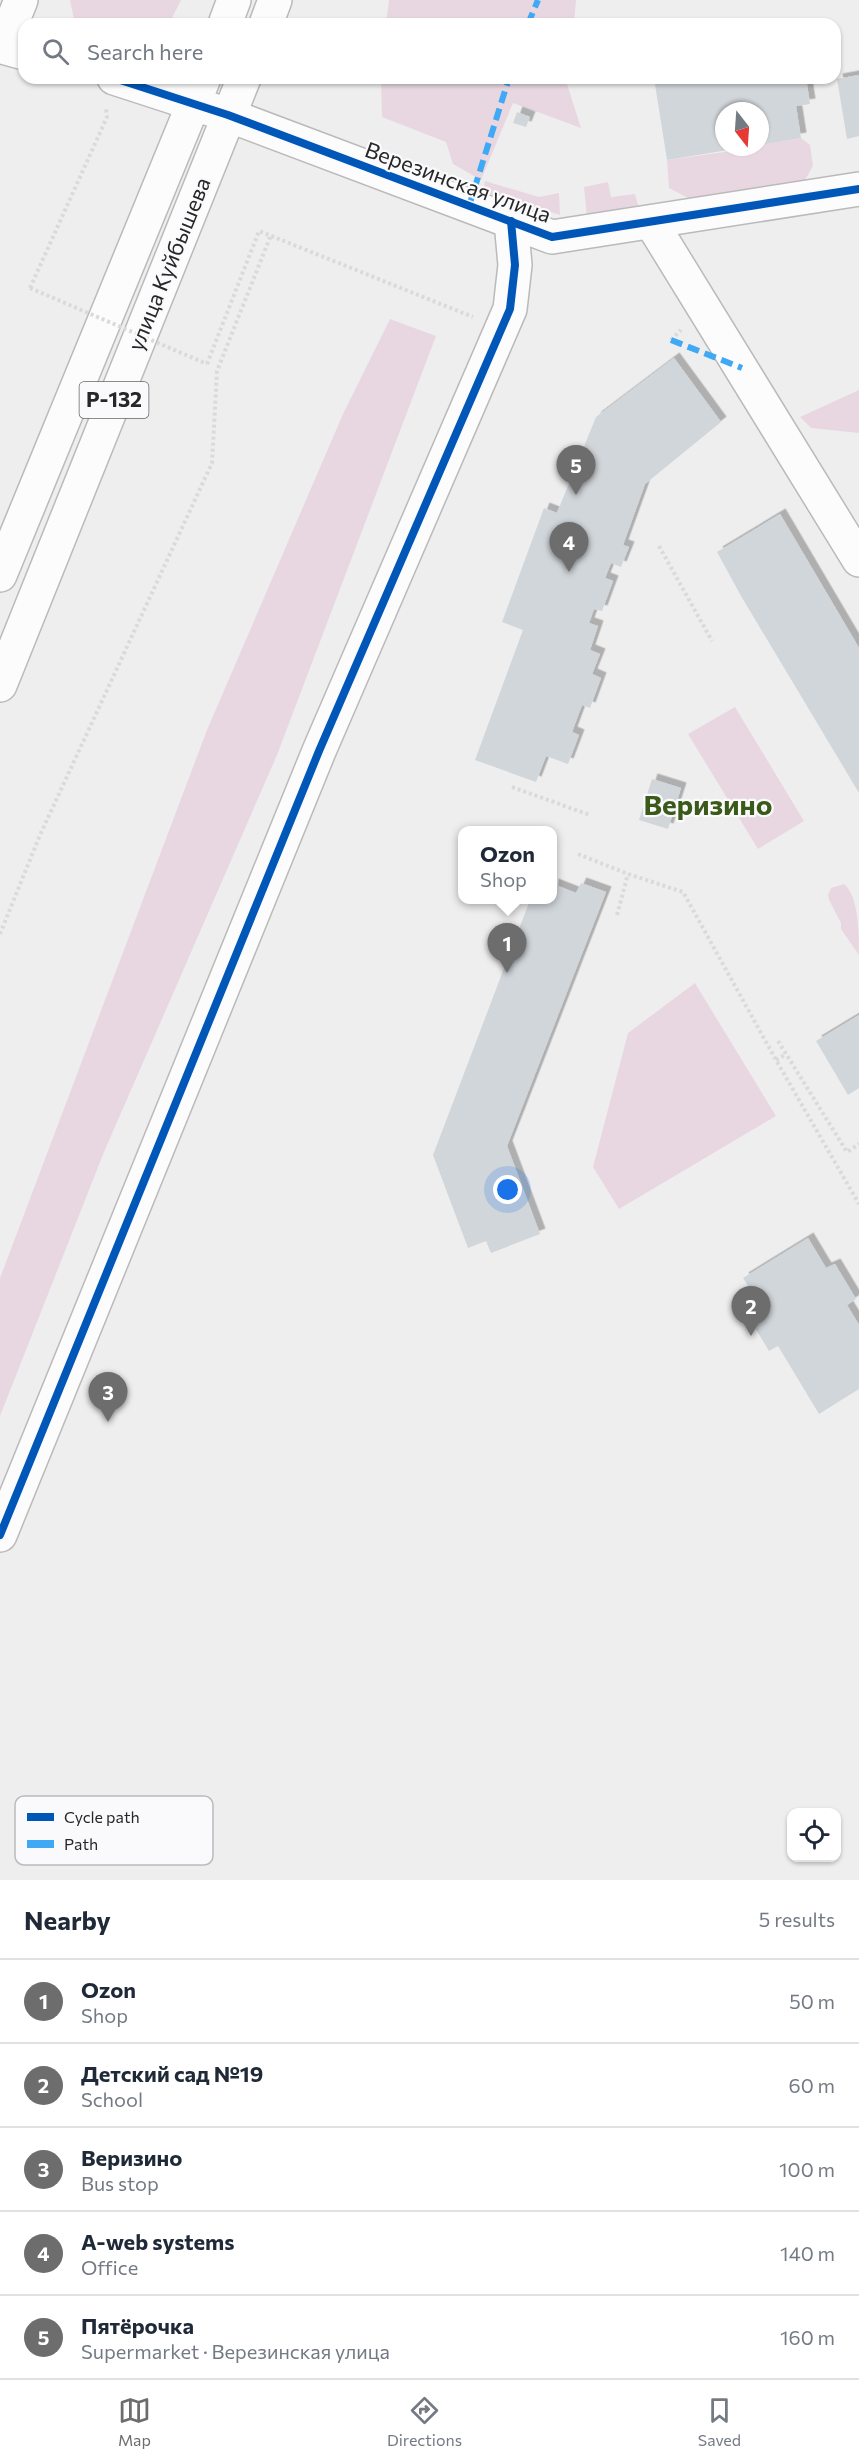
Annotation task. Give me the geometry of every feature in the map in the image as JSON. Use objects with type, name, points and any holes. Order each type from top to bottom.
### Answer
[{"type":"main road","points":[[18,18],[21,0]]},
{"type":"main road","points":[[227,18],[234,0]]},
{"type":"main road","points":[[268,18],[275,0]]},
{"type":"main road","points":[[13,50],[18,19]]},
{"type":"main road","name":"улица Куйбышева","points":[[0,685],[241,84]]},
{"type":"main road","name":"Верезинская улица","points":[[110,89],[199,90],[228,115],[552,237],[859,189]]},
{"type":"main road","name":"улица Куйбышева","points":[[0,575],[199,90]]},
{"type":"main road","points":[[0,1535],[319,751],[510,309],[515,265],[511,222]]},
{"type":"main road","points":[[651,222],[859,560]]},
{"type":"path","points":[[110,89],[107,117],[30,288],[207,364],[259,231],[501,329]]},
{"type":"path","points":[[0,934],[40,836],[212,463],[218,371],[271,235]]},
{"type":"path","points":[[671,340],[685,326]]},
{"type":"path","points":[[659,546],[712,642]]},
{"type":"path","points":[[512,787],[590,815]]},
{"type":"path","points":[[578,854],[683,892],[859,1204]]},
{"type":"path","points":[[617,915],[628,874]]},
{"type":"path","points":[[778,1041],[847,1152],[859,1144]]},
{"type":"path","points":[[776,1060],[786,1054]]},
{"type":"shaded area","points":[[70,0],[181,0],[172,18],[74,18]]},
{"type":"shaded area","points":[[389,0],[576,0],[574,18],[387,18]]},
{"type":"shaded area","points":[[381,84],[567,84],[581,128],[513,103],[481,180],[453,164],[446,142],[382,117]]},
{"type":"shaded area","points":[[801,138],[810,145],[813,166],[805,180],[692,200],[669,188],[667,160],[715,153],[715,156],[769,156],[769,143]]},
{"type":"shaded area","points":[[485,181],[539,197],[559,193],[560,215],[483,192]]},
{"type":"shaded area","points":[[608,182],[611,197],[635,194],[639,209],[587,217],[584,187]]},
{"type":"shaded area","points":[[390,319],[436,336],[277,755],[104,1152],[0,1416],[0,1278],[207,730],[343,414]]},
{"type":"shaded area","points":[[859,390],[859,433],[811,428],[800,417]]},
{"type":"shaded area","points":[[735,707],[804,821],[758,849],[688,734]]},
{"type":"shaded area","points":[[844,884],[853,897],[855,906],[859,955],[841,929],[841,923],[829,900],[828,895],[831,888]]},
{"type":"shaded area","points":[[695,983],[776,1116],[619,1209],[593,1167],[628,1033]]},
{"type":"building","points":[[859,75],[859,136],[847,139],[838,84],[841,84],[841,78]]},
{"type":"building","points":[[655,84],[807,84],[810,104],[796,106],[801,138],[769,143],[769,102],[715,102],[715,152],[667,160]]},
{"type":"building","points":[[517,112],[530,117],[526,127],[513,123]]},
{"type":"building","points":[[674,358],[721,422],[645,484],[623,545],[629,547],[621,567],[611,563],[605,578],[613,581],[602,611],[594,609],[589,623],[598,626],[590,650],[600,654],[592,674],[601,678],[590,708],[582,705],[572,732],[579,735],[568,764],[546,756],[536,782],[475,760],[523,630],[502,622],[544,508],[557,513],[596,417]]},
{"type":"building","points":[[780,514],[859,648],[859,793],[717,552]]},
{"type":"building","points":[[652,779],[681,788],[668,829],[639,820]]},
{"type":"building","points":[[581,883],[606,892],[507,1146],[540,1234],[491,1253],[486,1241],[468,1248],[433,1155],[528,904],[557,904],[557,886],[576,893]]},
{"type":"building","points":[[859,1015],[859,1088],[848,1095],[816,1041]]},
{"type":"building","points":[[808,1238],[826,1268],[835,1264],[856,1299],[847,1305],[859,1325],[859,1389],[819,1414],[778,1346],[769,1351],[746,1313],[760,1305],[743,1278]]},
{"type":"marked path","points":[[530,18],[538,0]]},
{"type":"marked path","points":[[469,206],[507,84]]},
{"type":"marked path","points":[[671,340],[742,368]]},
{"type":"cycle path","points":[[132,84],[228,115],[552,237],[859,189]]},
{"type":"cycle path","points":[[0,1535],[319,751],[510,309],[515,265],[511,221]]},
{"type":"place","name":"Пятёрочка","points":[[576,495]]},
{"type":"place","name":"A-web systems","points":[[569,572]]},
{"type":"place","name":"Ozon","points":[[507,973]]},
{"type":"place","name":"Детский сад №19","points":[[751,1336]]},
{"type":"place","name":"Веризино","points":[[108,1422]]},
{"type":"district","name":"Веризино","points":[[708,805]]}]
